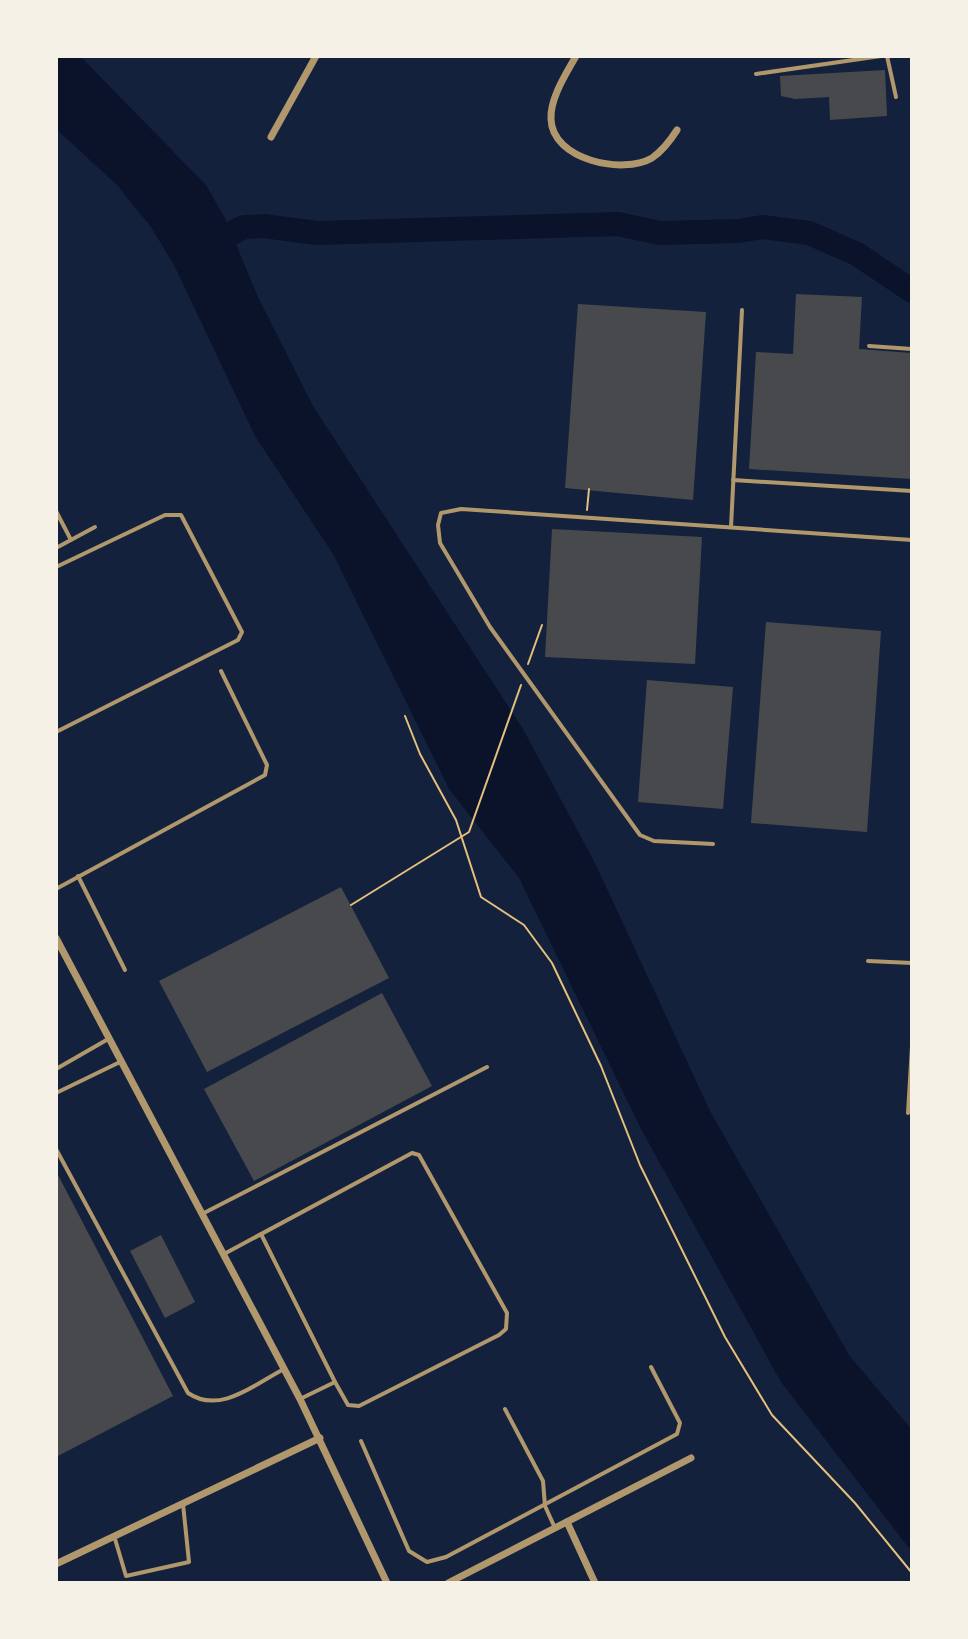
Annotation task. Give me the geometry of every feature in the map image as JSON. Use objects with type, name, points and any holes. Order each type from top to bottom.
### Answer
[{"type":"street","points":[[271,137],[316,56]]},
{"type":"street","points":[[576,56],[550,115],[551,127],[571,153],[596,161],[637,163],[651,158],[677,130]]},
{"type":"street","points":[[56,938],[300,1399],[387,1583]]},
{"type":"street","points":[[56,1564],[115,1539],[320,1438]]},
{"type":"street","points":[[448,1583],[691,1458]]},
{"type":"street","points":[[567,1522],[595,1583]]},
{"type":"lane","points":[[756,74],[881,56]]},
{"type":"lane","points":[[887,56],[896,97]]},
{"type":"lane","points":[[731,527],[742,310]]},
{"type":"lane","points":[[869,346],[912,349]]},
{"type":"lane","points":[[733,480],[912,491]]},
{"type":"lane","points":[[713,844],[654,841],[640,835],[490,627],[440,543],[438,525],[441,513],[461,509],[912,540]]},
{"type":"lane","points":[[56,511],[71,540]]},
{"type":"lane","points":[[56,567],[165,515],[181,515],[242,632],[238,640],[56,732]]},
{"type":"lane","points":[[56,548],[95,527]]},
{"type":"lane","points":[[56,889],[265,775],[267,765],[221,671]]},
{"type":"lane","points":[[78,876],[125,970]]},
{"type":"lane","points":[[868,961],[912,963]]},
{"type":"lane","points":[[56,1069],[110,1038]]},
{"type":"lane","points":[[908,1113],[912,1046]]},
{"type":"lane","points":[[56,1093],[122,1061]]},
{"type":"lane","points":[[202,1214],[487,1067]]},
{"type":"lane","points":[[56,1149],[188,1393],[208,1403],[220,1402],[284,1369]]},
{"type":"lane","points":[[224,1254],[261,1234],[412,1153],[419,1155],[507,1313],[506,1329],[359,1406],[348,1405],[261,1234]]},
{"type":"lane","points":[[361,1441],[415,1558],[427,1562],[446,1557],[677,1434],[680,1423],[651,1367]]},
{"type":"lane","points":[[300,1399],[335,1382]]},
{"type":"lane","points":[[505,1409],[543,1481],[545,1506],[555,1528]]},
{"type":"lane","points":[[115,1539],[126,1576],[189,1562],[183,1504]]},
{"type":"path","points":[[526,669],[542,625]]},
{"type":"path","points":[[351,905],[469,832],[521,684]]},
{"type":"path","points":[[405,716],[420,754],[456,820],[481,897],[524,925],[552,963],[601,1066],[640,1165],[725,1337],[772,1415],[855,1503],[912,1573]]},
{"type":"water","points":[[56,56],[80,56],[206,185],[225,218],[258,297],[313,406],[523,729],[596,865],[710,1111],[849,1355],[912,1430],[912,1552],[781,1382],[641,1129],[519,878],[449,789],[333,554],[255,436],[174,265],[151,227],[117,185],[56,129]]},
{"type":"building","points":[[885,70],[887,116],[830,120],[829,97],[795,99],[781,96],[780,76]]},
{"type":"building","points":[[796,294],[862,297],[859,349],[912,353],[912,479],[749,469],[756,352],[793,354]]},
{"type":"building","points":[[578,304],[706,312],[693,500],[565,488]]},
{"type":"building","points":[[552,529],[702,537],[695,664],[545,657]]},
{"type":"building","points":[[766,622],[881,631],[867,832],[751,823]]},
{"type":"building","points":[[647,680],[733,687],[723,809],[638,802]]},
{"type":"building","points":[[341,887],[389,978],[207,1072],[159,981]]},
{"type":"building","points":[[382,993],[432,1086],[254,1181],[204,1089]]},
{"type":"building","points":[[56,1171],[173,1396],[56,1457]]},
{"type":"building","points":[[161,1235],[195,1302],[165,1318],[130,1251]]},
{"type":"waterway","points":[[202,248],[244,227],[264,226],[317,233],[618,224],[660,233],[739,231],[762,227],[809,233],[857,254],[912,291]]}]
